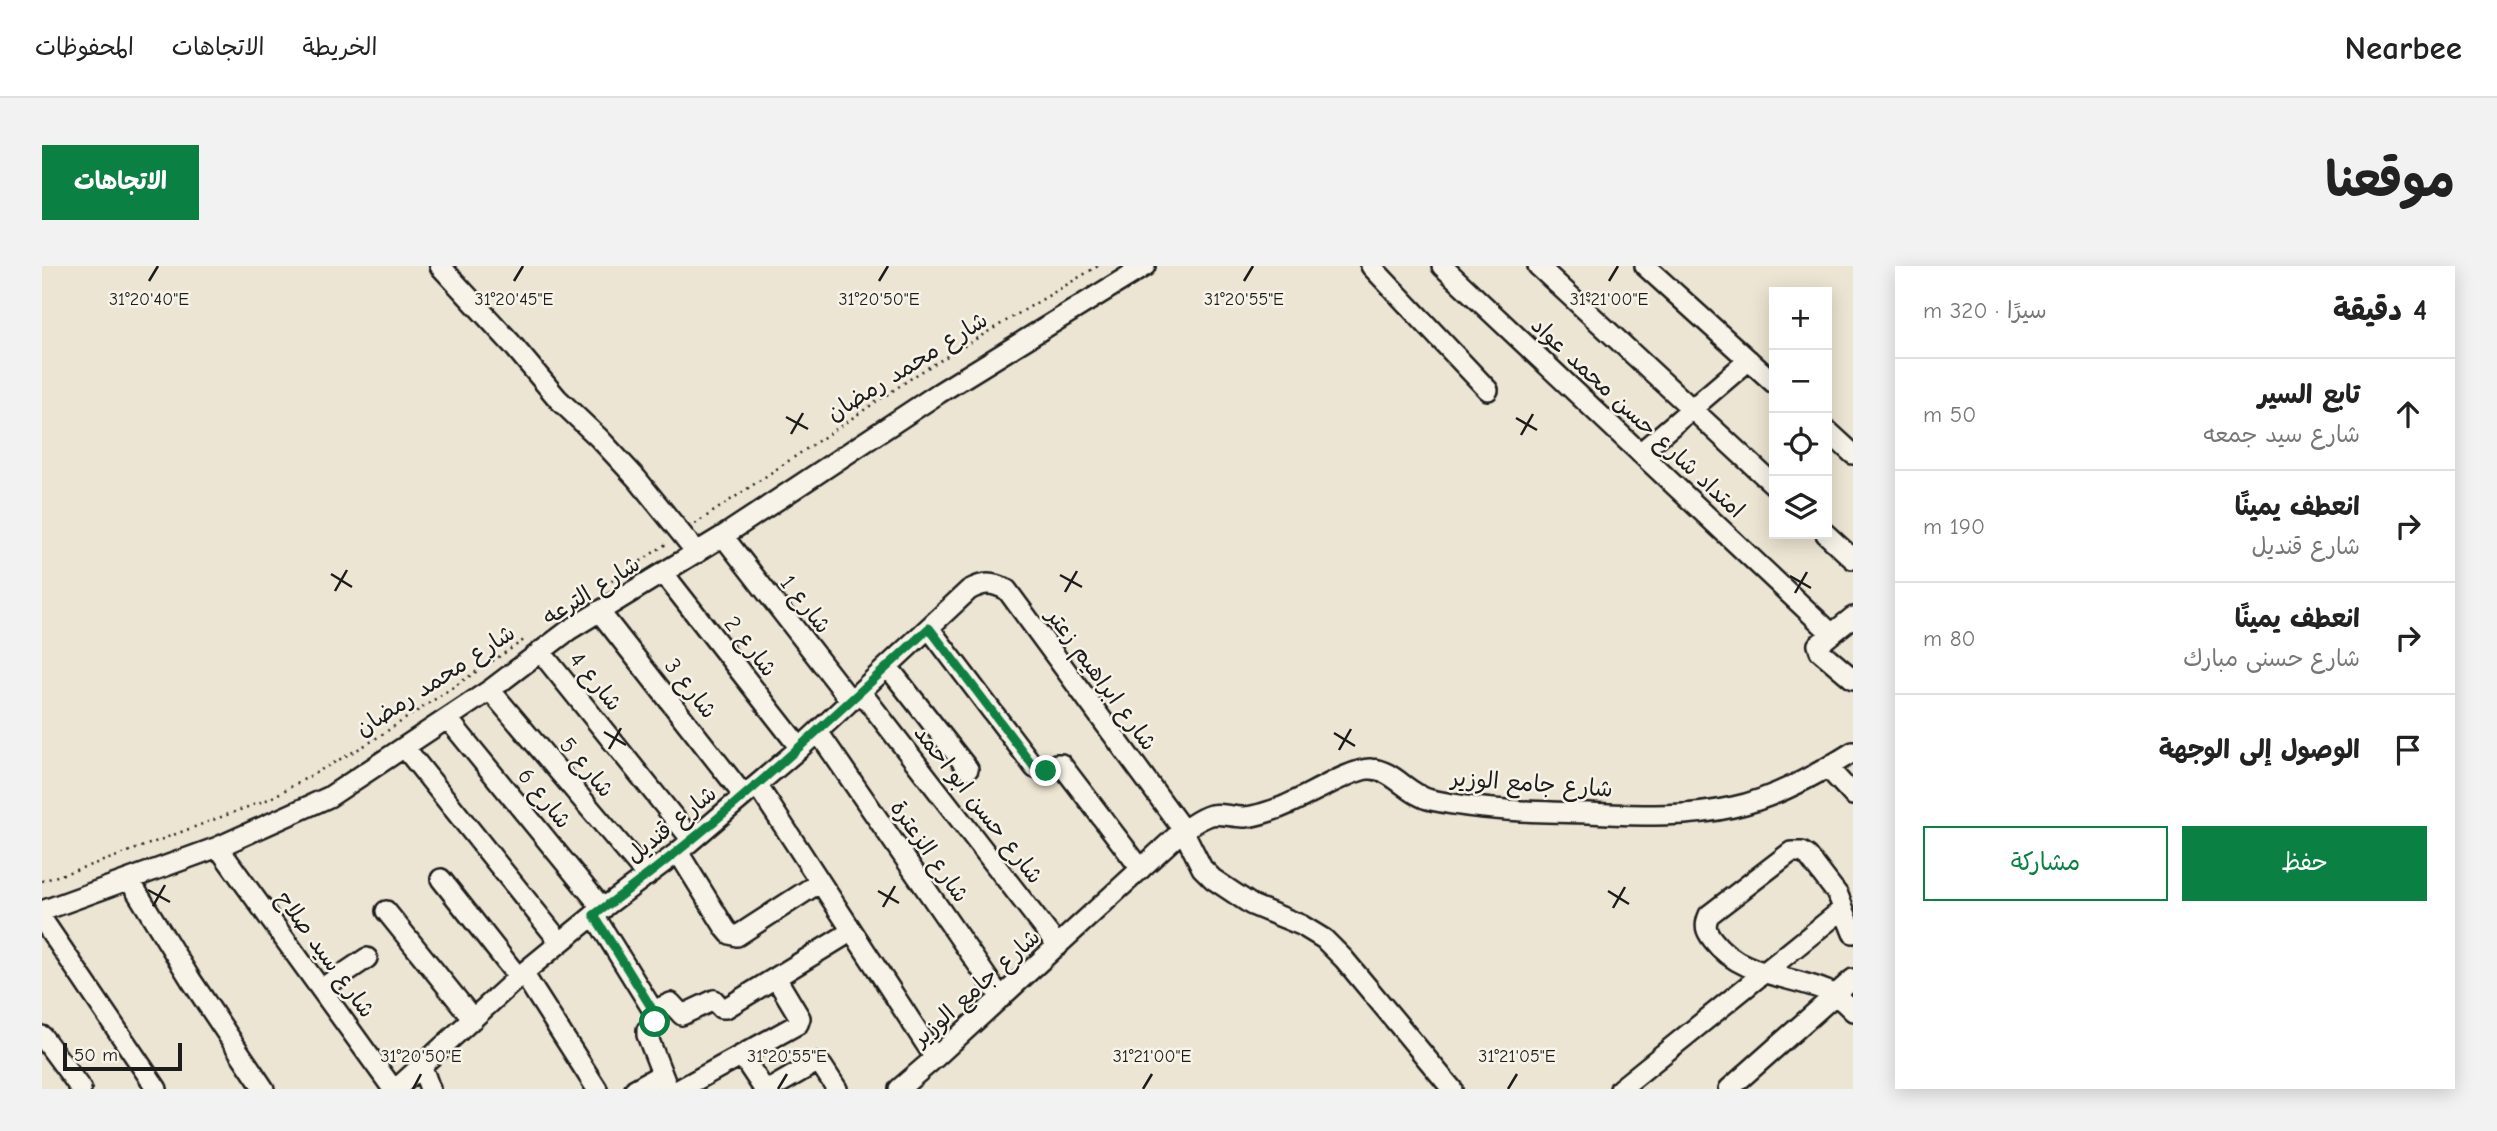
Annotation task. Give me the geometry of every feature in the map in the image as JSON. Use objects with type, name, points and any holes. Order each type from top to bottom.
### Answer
[{"type":"street","points":[[440,266],[558,399],[637,479],[697,553]]},
{"type":"street","name":"شارع الترعه","points":[[42,911],[218,847],[328,797],[490,690],[538,641],[596,603],[664,574],[939,393],[1144,266]]},
{"type":"street","points":[[1371,266],[1488,390]]},
{"type":"street","name":"امتداد شارع حسن محمد عواد","points":[[1442,266],[1831,633]]},
{"type":"street","points":[[1538,266],[1769,480]]},
{"type":"street","points":[[1644,266],[1769,378]]},
{"type":"street","points":[[1640,453],[1749,360]]},
{"type":"street","points":[[1832,435],[1853,454]]},
{"type":"street","name":"شارع 1","points":[[723,536],[856,696]]},
{"type":"street","points":[[1832,538],[1850,550]]},
{"type":"street","name":"شارع 2","points":[[664,574],[800,748]]},
{"type":"street","name":"شارع ابراهيم زعتر","points":[[969,590],[981,583],[995,583],[1007,590],[1183,830],[1202,868],[1213,879],[1252,905],[1301,925],[1324,939],[1452,1089]]},
{"type":"street","name":"شارع قنديل","points":[[395,1089],[560,942],[685,846],[800,748],[969,590]]},
{"type":"street","name":"شارع 3","points":[[596,603],[750,790],[820,882],[935,1058]]},
{"type":"street","points":[[1853,617],[1819,642],[1820,651],[1853,679]]},
{"type":"street","points":[[929,628],[1035,768],[1046,771],[1056,764],[1061,764],[1141,869]]},
{"type":"street","name":"شارع 4","points":[[538,641],[685,846],[730,934],[737,936],[820,882]]},
{"type":"street","points":[[888,667],[968,769]]},
{"type":"street","name":"شارع 5","points":[[490,690],[647,876]]},
{"type":"street","name":"شارع حسن ابو احمد","points":[[856,696],[1058,946]]},
{"type":"street","name":"شارع 6","points":[[448,719],[598,912],[654,1012]]},
{"type":"street","name":"شارع الزعترة","points":[[818,732],[1001,998]]},
{"type":"street","points":[[405,748],[560,942]]},
{"type":"street","name":"شارع جامع الوزير","points":[[899,1089],[1183,830],[1212,815],[1244,817],[1279,808],[1367,768],[1389,775],[1411,793],[1427,799],[1481,809],[1647,815],[1695,813],[1758,800],[1828,768],[1853,752]]},
{"type":"street","points":[[1828,768],[1853,795]]},
{"type":"street","name":"شارع سيد صلاح","points":[[218,847],[395,1089]]},
{"type":"street","points":[[1853,933],[1838,895],[1802,852],[1791,852],[1709,915],[1706,923],[1706,931],[1721,951],[1737,962],[1836,994],[1853,1011]]},
{"type":"street","points":[[441,879],[521,975],[597,1089]]},
{"type":"street","points":[[130,881],[204,1000],[264,1089]]},
{"type":"street","points":[[1625,1087],[1843,909]]},
{"type":"street","points":[[386,911],[473,1019]]},
{"type":"street","points":[[42,919],[157,1089]]},
{"type":"street","points":[[635,1089],[665,1082],[647,1030],[655,1023],[654,1012],[671,1003],[682,1015],[714,1000],[721,1008],[726,1008],[852,931]]},
{"type":"street","points":[[321,989],[367,958]]},
{"type":"street","points":[[680,1089],[800,1021],[776,978]]},
{"type":"street","points":[[1729,1089],[1853,979]]},
{"type":"street","points":[[42,1036],[81,1089]]},
{"type":"street","points":[[742,1056],[764,1089]]},
{"type":"street","points":[[770,1089],[810,1064],[822,1066],[837,1089]]},
{"type":"street","points":[[422,1067],[430,1089]]},
{"type":"path","name":"شارع محمد رمضان","points":[[596,603],[682,533],[908,380],[1098,266]]},
{"type":"path","name":"شارع محمد رمضان","points":[[42,881],[270,799],[538,641]]},
{"type":"route","points":[[655,1022],[654,1012],[594,915],[692,840],[800,748],[929,628],[1035,768],[1046,771]]}]
